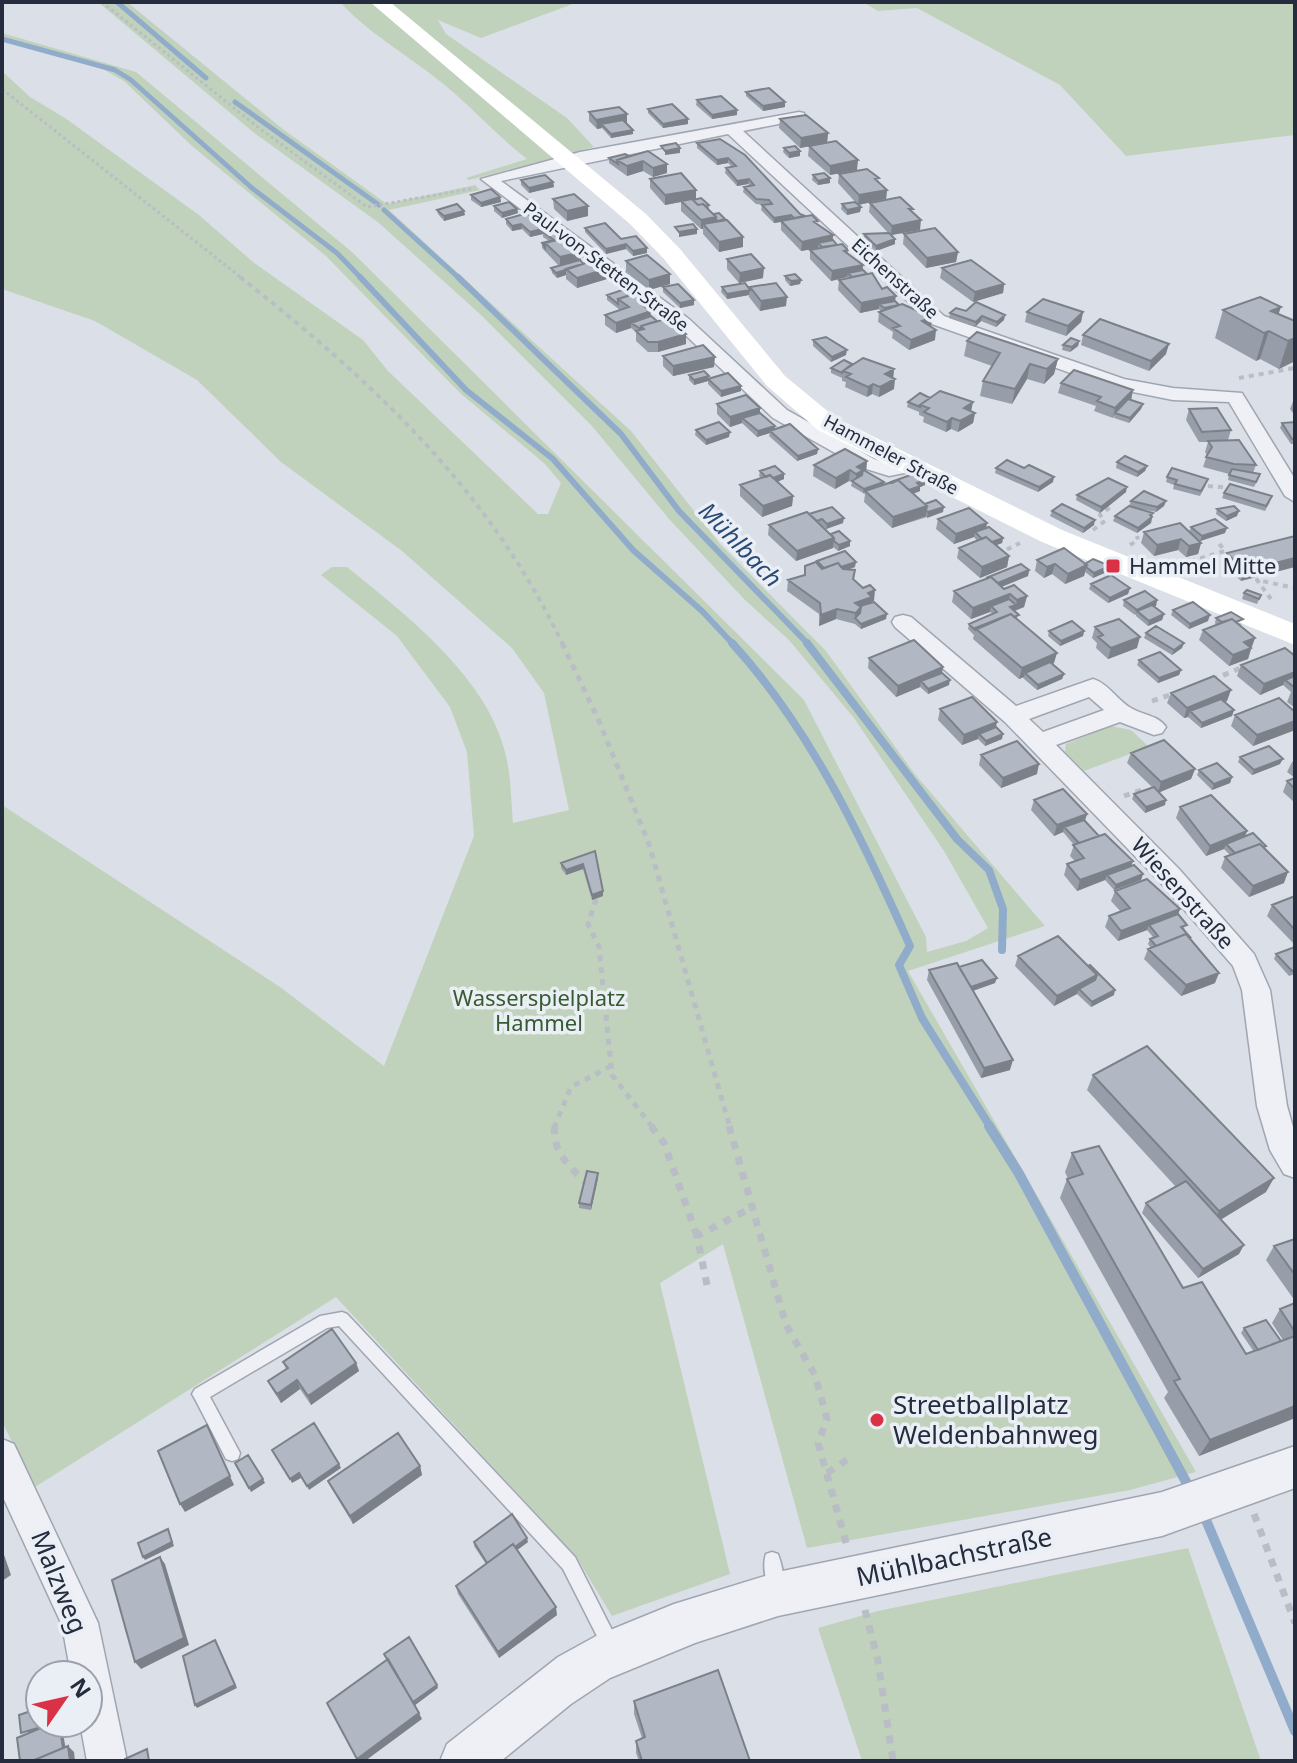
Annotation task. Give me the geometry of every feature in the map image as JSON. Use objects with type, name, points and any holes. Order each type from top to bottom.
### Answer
[{"type":"main road","name":"Hammeler Straße","points":[[379,2],[568,159],[663,245],[785,391],[827,424],[1052,536],[1294,635]]},
{"type":"street","points":[[568,159],[799,116]]},
{"type":"street","name":"Eichenstraße","points":[[731,128],[938,320],[1120,384],[1173,394],[1235,397]]},
{"type":"street","name":"Paul-von-Stetten-Straße","points":[[489,179],[568,159]]},
{"type":"street","name":"Paul-von-Stetten-Straße","points":[[489,179],[683,323],[780,414],[867,463],[895,470],[908,467]]},
{"type":"street","points":[[1235,397],[1292,487]]},
{"type":"street","name":"Wiesenstraße","points":[[903,622],[1013,716],[1170,876],[1244,961],[1256,990],[1272,1106],[1285,1150],[1295,1165]]},
{"type":"street","points":[[1013,716],[1093,687],[1121,713],[1154,727]]},
{"type":"street","points":[[1039,742],[1121,713]]},
{"type":"street","name":"Malzweg","points":[[2,1456],[80,1623],[107,1761]]},
{"type":"street","name":"Mühlbachstraße","points":[[464,1761],[563,1682],[613,1651],[775,1577],[856,1577],[1162,1514],[1295,1467]]},
{"type":"lane","points":[[232,1453],[200,1394],[325,1321],[342,1319],[569,1563],[613,1651]]},
{"type":"path","points":[[102,2],[259,128],[367,207],[453,194],[478,187],[489,179]]},
{"type":"path","points":[[2,89],[334,351],[393,407],[445,465],[501,538],[566,650],[599,721],[649,844],[786,1325],[815,1375],[827,1419],[818,1443],[878,1661],[893,1761]]},
{"type":"path","points":[[1235,397],[1242,386],[1239,377],[1295,368]]},
{"type":"path","points":[[1208,486],[1238,489]]},
{"type":"path","points":[[1105,521],[1100,515],[1113,505]]},
{"type":"path","points":[[995,555],[1020,544],[1014,536]]},
{"type":"path","points":[[1161,580],[1177,565],[1225,551],[1217,541]]},
{"type":"path","points":[[1294,635],[1257,580],[1295,588]]},
{"type":"path","points":[[1206,682],[1257,662]]},
{"type":"path","points":[[1121,713],[1177,692]]},
{"type":"path","points":[[1131,806],[1124,797],[1142,790]]},
{"type":"path","points":[[596,899],[588,924],[599,947],[612,1075],[664,1143],[697,1236],[707,1285]]},
{"type":"path","points":[[585,1182],[563,1160],[553,1137],[556,1118],[571,1087],[611,1066]]},
{"type":"path","points":[[697,1236],[753,1207]]},
{"type":"path","points":[[827,1473],[851,1457]]},
{"type":"path","points":[[1237,1489],[1295,1623]]},
{"type":"green space","name":"Wasserspielplatz Hammel","points":[[98,2],[127,2],[284,130],[387,204],[475,185],[480,190],[389,210],[631,431],[720,544],[826,651],[914,773],[1045,926],[908,971],[1196,1472],[1130,1490],[807,1548],[723,1244],[660,1283],[730,1574],[612,1616],[577,1558],[336,1297],[35,1487],[2,1422],[2,805],[280,987],[384,1066],[474,836],[467,752],[450,707],[397,636],[321,575],[332,567],[347,567],[394,605],[464,674],[497,727],[508,764],[513,823],[569,810],[544,693],[512,648],[402,551],[281,462],[197,380],[95,321],[2,289],[2,71],[30,97],[65,118],[199,215],[253,262],[363,340],[388,371],[538,514],[548,514],[561,483],[545,464],[460,393],[326,256],[192,146],[124,81],[103,69],[2,41],[2,33],[136,72],[353,253],[804,700],[926,937],[927,952],[966,941],[988,928],[944,851],[854,718],[789,640],[745,600],[669,519],[592,426],[480,314],[379,223],[253,132]]},
{"type":"green space","points":[[340,2],[578,2],[481,38],[438,20],[446,34],[567,118],[594,147],[469,180],[466,178],[527,159],[453,92],[367,27]]},
{"type":"green space","points":[[863,2],[1295,2],[1295,135],[1126,156],[1060,85],[917,8],[878,11]]},
{"type":"green space","points":[[1111,726],[1131,730],[1149,747],[1084,771],[1065,752],[1066,744]]},
{"type":"green space","points":[[1188,1548],[1261,1761],[862,1761],[818,1628],[878,1611]]},
{"type":"building","points":[[769,88],[785,102],[763,106],[746,92]]},
{"type":"building","points":[[721,96],[737,110],[712,115],[697,100]]},
{"type":"building","points":[[672,104],[688,119],[663,124],[648,109]]},
{"type":"building","points":[[619,107],[627,114],[596,120],[589,112]]},
{"type":"building","points":[[806,115],[828,133],[801,138],[780,119]]},
{"type":"building","points":[[623,120],[633,130],[611,134],[601,124]]},
{"type":"building","points":[[720,139],[745,155],[805,216],[774,218],[762,205],[772,204],[769,200],[756,199],[744,187],[754,185],[749,179],[737,181],[726,168],[736,166],[728,158],[717,160],[697,143]]},
{"type":"building","points":[[836,141],[858,160],[830,166],[809,146]]},
{"type":"building","points":[[676,143],[680,148],[665,151],[661,146]]},
{"type":"building","points":[[795,146],[800,151],[789,153],[784,148]]},
{"type":"building","points":[[648,151],[667,164],[653,168],[643,161],[627,166],[617,160]]},
{"type":"building","points":[[629,156],[617,160],[618,164],[609,158]]},
{"type":"building","points":[[867,169],[879,178],[875,179],[887,190],[859,195],[839,174]]},
{"type":"building","points":[[681,173],[696,190],[665,195],[650,179]]},
{"type":"building","points":[[824,173],[830,178],[818,181],[813,175]]},
{"type":"building","points":[[545,175],[553,182],[529,188],[521,180]]},
{"type":"building","points":[[491,189],[500,197],[481,203],[471,195]]},
{"type":"building","points":[[574,194],[588,206],[567,211],[553,199]]},
{"type":"building","points":[[900,197],[921,220],[892,226],[870,203]]},
{"type":"building","points":[[701,198],[709,205],[698,205],[693,200]]},
{"type":"building","points":[[692,199],[698,205],[703,204],[716,217],[701,220],[681,201]]},
{"type":"building","points":[[509,202],[517,209],[502,213],[494,206]]},
{"type":"building","points":[[855,202],[861,207],[847,210],[842,204]]},
{"type":"building","points":[[457,204],[464,211],[444,216],[437,210]]},
{"type":"building","points":[[719,213],[725,219],[716,220],[714,214]]},
{"type":"building","points":[[533,215],[546,228],[530,232],[521,224],[512,226],[506,219]]},
{"type":"building","points":[[812,215],[818,221],[814,222],[833,235],[802,242],[781,221]]},
{"type":"building","points":[[727,220],[743,237],[719,242],[703,224]]},
{"type":"building","points":[[605,223],[621,239],[636,236],[647,248],[633,251],[626,244],[606,249],[585,228]]},
{"type":"building","points":[[693,224],[697,229],[679,232],[675,227]]},
{"type":"building","points":[[555,228],[565,236],[559,237],[561,239],[545,243],[545,248],[542,243],[554,240],[543,232]]},
{"type":"building","points":[[935,228],[958,252],[927,258],[904,234]]},
{"type":"building","points":[[889,233],[895,239],[876,246],[864,234]]},
{"type":"building","points":[[565,238],[578,245],[575,246],[581,252],[560,257],[545,243]]},
{"type":"building","points":[[833,240],[837,245],[822,247],[818,243]]},
{"type":"building","points":[[842,244],[848,250],[844,251],[863,265],[832,271],[810,250]]},
{"type":"building","points":[[751,254],[764,268],[740,273],[727,259]]},
{"type":"building","points":[[647,255],[670,274],[649,280],[626,261]]},
{"type":"building","points":[[580,260],[583,264],[556,273],[551,268]]},
{"type":"building","points":[[595,260],[606,269],[577,278],[566,269]]},
{"type":"building","points":[[971,260],[1004,284],[975,292],[942,268]]},
{"type":"building","points":[[863,270],[867,274],[852,277],[848,273]]},
{"type":"building","points":[[872,273],[882,289],[887,287],[896,296],[861,303],[839,280]]},
{"type":"building","points":[[795,274],[801,280],[791,281],[785,276]]},
{"type":"building","points":[[745,283],[750,290],[727,294],[722,287]]},
{"type":"building","points":[[776,283],[787,297],[761,301],[750,287]]},
{"type":"building","points":[[678,284],[694,300],[680,303],[663,287]]},
{"type":"building","points":[[625,289],[633,294],[618,299],[618,304],[607,295]]},
{"type":"building","points":[[638,293],[650,302],[642,305],[651,311],[616,323],[605,315],[629,307],[618,299]]},
{"type":"building","points":[[1260,297],[1281,307],[1271,311],[1295,321],[1295,338],[1288,341],[1269,331],[1264,333],[1223,310]]},
{"type":"building","points":[[1043,299],[1083,312],[1068,326],[1027,312]]},
{"type":"building","points":[[895,301],[899,305],[884,308],[879,304]]},
{"type":"building","points":[[976,302],[1005,315],[997,322],[982,316],[976,322],[950,313],[956,308],[966,311]]},
{"type":"building","points":[[902,304],[932,317],[922,321],[936,330],[911,340],[893,328],[900,326],[879,312]]},
{"type":"building","points":[[651,316],[657,321],[641,326],[641,329],[631,323]]},
{"type":"building","points":[[669,318],[686,334],[648,342],[636,331],[644,329],[641,326]]},
{"type":"building","points":[[1100,319],[1169,344],[1151,361],[1083,335]]},
{"type":"building","points":[[977,332],[1058,359],[1047,369],[1030,364],[1015,389],[983,381],[1000,353],[967,341]]},
{"type":"building","points":[[826,337],[847,350],[832,357],[813,340]]},
{"type":"building","points":[[1071,338],[1079,341],[1072,347],[1063,345]]},
{"type":"building","points":[[703,345],[715,357],[673,366],[663,356]]},
{"type":"building","points":[[863,358],[894,369],[885,374],[895,379],[880,387],[873,384],[868,387],[846,377],[851,374],[843,371]]},
{"type":"building","points":[[844,360],[852,364],[842,373],[831,368]]},
{"type":"building","points":[[1074,370],[1133,390],[1115,408],[1097,401],[1101,397],[1061,383]]},
{"type":"building","points":[[704,371],[709,376],[694,380],[689,375]]},
{"type":"building","points":[[728,373],[741,386],[721,391],[708,379]]},
{"type":"building","points":[[940,391],[973,402],[964,408],[975,413],[960,421],[952,418],[947,422],[924,412],[929,408],[920,405]]},
{"type":"building","points":[[920,393],[930,398],[920,407],[908,402]]},
{"type":"building","points":[[746,395],[760,408],[730,417],[717,404]]},
{"type":"building","points":[[1128,399],[1143,404],[1130,418],[1115,413]]},
{"type":"building","points":[[1217,408],[1231,430],[1202,432],[1189,409]]},
{"type":"building","points":[[760,413],[775,426],[758,431],[742,418]]},
{"type":"building","points":[[719,422],[730,432],[706,440],[696,430]]},
{"type":"building","points":[[1295,422],[1295,439],[1292,439],[1282,423]]},
{"type":"building","points":[[790,424],[818,449],[798,456],[770,431]]},
{"type":"building","points":[[1239,440],[1256,465],[1234,464],[1206,457],[1212,447],[1208,441]]},
{"type":"building","points":[[845,449],[867,461],[857,467],[863,470],[856,474],[850,470],[836,478],[814,465]]},
{"type":"building","points":[[1125,456],[1147,466],[1138,472],[1117,462]]},
{"type":"building","points":[[1007,460],[1024,468],[1029,465],[1054,477],[1039,487],[996,468]]},
{"type":"building","points":[[775,466],[784,474],[773,478],[770,475],[766,477],[760,471]]},
{"type":"building","points":[[1172,468],[1208,479],[1201,491],[1175,484],[1177,480],[1167,477]]},
{"type":"building","points":[[862,469],[884,482],[864,489],[852,481],[862,475]]},
{"type":"building","points":[[1232,469],[1260,474],[1256,482],[1229,475]]},
{"type":"building","points":[[913,474],[926,480],[909,490],[898,480],[891,482]]},
{"type":"building","points":[[770,475],[793,496],[763,506],[740,485]]},
{"type":"building","points":[[1108,478],[1127,487],[1101,507],[1077,495]]},
{"type":"building","points":[[898,480],[927,506],[893,517],[865,491]]},
{"type":"building","points":[[1230,484],[1272,496],[1266,506],[1224,493]]},
{"type":"building","points":[[1144,491],[1166,501],[1157,507],[1131,501]]},
{"type":"building","points":[[936,500],[944,507],[926,511],[925,504]]},
{"type":"building","points":[[1062,504],[1095,520],[1084,528],[1052,511]]},
{"type":"building","points":[[1129,506],[1153,513],[1150,515],[1152,517],[1138,528],[1115,516]]},
{"type":"building","points":[[1234,506],[1239,511],[1227,516],[1217,509]]},
{"type":"building","points":[[832,507],[844,518],[827,524],[809,514]]},
{"type":"building","points":[[969,508],[987,523],[956,534],[938,519]]},
{"type":"building","points":[[807,512],[834,538],[797,551],[769,525]]},
{"type":"building","points":[[1215,519],[1227,528],[1202,536],[1191,527]]},
{"type":"building","points":[[1180,523],[1201,543],[1189,546],[1181,539],[1157,545],[1144,532]]},
{"type":"building","points":[[989,527],[1003,538],[992,542],[986,537],[982,539],[975,532]]},
{"type":"building","points":[[839,531],[850,541],[839,545],[834,541],[831,534]]},
{"type":"building","points":[[1295,536],[1295,558],[1244,571],[1227,553]]},
{"type":"building","points":[[986,537],[1009,556],[982,567],[959,548]]},
{"type":"building","points":[[1064,548],[1087,565],[1068,574],[1055,564],[1047,567],[1037,560]]},
{"type":"building","points":[[845,551],[856,562],[824,568],[817,561]]},
{"type":"building","points":[[1093,559],[1110,566],[1094,573],[1085,564]]},
{"type":"building","points":[[816,562],[822,569],[838,563],[843,569],[855,570],[853,579],[863,588],[870,585],[875,590],[868,593],[872,597],[855,603],[861,607],[856,613],[837,609],[821,615],[820,603],[788,580],[805,575],[805,566]]},
{"type":"building","points":[[1021,564],[1029,570],[998,583],[991,577],[986,578]]},
{"type":"building","points":[[1111,575],[1130,588],[1110,598],[1091,584]]},
{"type":"building","points":[[991,577],[1004,589],[1014,585],[1027,596],[1017,600],[1010,594],[973,608],[954,591]]},
{"type":"building","points":[[1247,590],[1261,595],[1259,599],[1244,593]]},
{"type":"building","points":[[1145,591],[1157,600],[1137,610],[1124,600]]},
{"type":"building","points":[[1009,599],[1016,605],[1010,607],[1019,615],[1014,617],[1011,614],[975,630],[969,624],[997,612],[991,606]]},
{"type":"building","points":[[874,602],[887,614],[861,624],[855,618],[860,613],[860,606]]},
{"type":"building","points":[[1193,602],[1210,615],[1190,624],[1173,610]]},
{"type":"building","points":[[1152,605],[1164,614],[1149,621],[1137,611]]},
{"type":"building","points":[[1231,612],[1243,619],[1222,622],[1216,618]]},
{"type":"building","points":[[1011,614],[1057,653],[1022,668],[975,628]]},
{"type":"building","points":[[1119,619],[1140,637],[1111,648],[1098,637],[1103,635],[1095,627]]},
{"type":"building","points":[[1232,619],[1255,638],[1244,642],[1251,648],[1233,655],[1203,630]]},
{"type":"building","points":[[1072,621],[1084,631],[1061,641],[1049,631]]},
{"type":"building","points":[[1156,626],[1184,643],[1174,650],[1146,633]]},
{"type":"building","points":[[914,640],[943,667],[898,686],[869,658]]},
{"type":"building","points":[[1285,648],[1295,656],[1295,672],[1264,684],[1241,665]]},
{"type":"building","points":[[1160,652],[1181,670],[1159,678],[1139,660]]},
{"type":"building","points":[[1050,662],[1064,674],[1038,685],[1025,673]]},
{"type":"building","points":[[942,673],[950,680],[928,689],[921,681]]},
{"type":"building","points":[[1214,676],[1231,690],[1187,708],[1171,693]]},
{"type":"building","points":[[1295,676],[1295,686],[1294,687],[1285,680]]},
{"type":"building","points":[[972,697],[997,722],[964,735],[940,709]]},
{"type":"building","points":[[1279,698],[1295,712],[1295,721],[1257,735],[1235,715]]},
{"type":"building","points":[[1221,699],[1234,710],[1202,723],[1190,711]]},
{"type":"building","points":[[996,727],[1003,734],[986,741],[979,734]]},
{"type":"building","points":[[1164,740],[1195,769],[1161,782],[1131,753]]},
{"type":"building","points":[[1017,741],[1039,764],[1003,778],[981,755]]},
{"type":"building","points":[[1269,746],[1283,759],[1254,770],[1240,757]]},
{"type":"building","points":[[1217,763],[1232,777],[1214,784],[1199,770]]},
{"type":"building","points":[[1295,778],[1295,789],[1287,781]]},
{"type":"building","points":[[1154,787],[1166,800],[1146,807],[1134,794]]},
{"type":"building","points":[[1063,789],[1087,814],[1057,825],[1034,800]]},
{"type":"building","points":[[1211,795],[1247,831],[1210,846],[1180,807]]},
{"type":"building","points":[[1084,820],[1099,836],[1079,843],[1064,827]]},
{"type":"building","points":[[1253,833],[1266,846],[1260,844],[1235,853],[1226,844]]},
{"type":"building","points":[[1105,834],[1133,861],[1080,880],[1067,864],[1084,858],[1073,845]]},
{"type":"building","points":[[1260,844],[1288,872],[1253,886],[1225,857]]},
{"type":"building","points":[[595,851],[603,891],[592,895],[583,864],[566,870],[561,863]]},
{"type":"building","points":[[1134,865],[1143,874],[1116,885],[1107,875]]},
{"type":"building","points":[[1147,879],[1180,909],[1121,931],[1109,916],[1130,908],[1115,891]]},
{"type":"building","points":[[1295,896],[1295,930],[1272,905]]},
{"type":"building","points":[[1178,914],[1187,925],[1181,927],[1190,937],[1186,934],[1156,946],[1150,939],[1158,936],[1149,925]]},
{"type":"building","points":[[1186,934],[1219,973],[1186,985],[1148,949]]},
{"type":"building","points":[[1058,936],[1097,975],[1057,996],[1018,956]]},
{"type":"building","points":[[1295,947],[1295,970],[1292,971],[1276,954]]},
{"type":"building","points":[[982,960],[997,978],[971,987],[959,967]]},
{"type":"building","points":[[957,963],[1013,1060],[984,1068],[929,970]]},
{"type":"building","points":[[1090,965],[1115,990],[1092,1002],[1079,989],[1095,980],[1097,975]]},
{"type":"building","points":[[1147,1046],[1274,1178],[1219,1211],[1093,1075]]},
{"type":"building","points":[[1099,1146],[1183,1288],[1202,1282],[1246,1354],[1295,1336],[1295,1406],[1210,1440],[1174,1381],[1180,1379],[1067,1179],[1083,1174],[1072,1153]]},
{"type":"building","points":[[587,1171],[598,1173],[591,1205],[579,1203]]},
{"type":"building","points":[[1186,1181],[1244,1245],[1203,1269],[1146,1203]]},
{"type":"building","points":[[1295,1239],[1295,1275],[1274,1246]]},
{"type":"building","points":[[1295,1303],[1295,1332],[1280,1309]]},
{"type":"building","points":[[1266,1320],[1281,1341],[1258,1350],[1244,1328]]},
{"type":"building","points":[[332,1329],[356,1363],[308,1396],[297,1380],[277,1394],[268,1381],[288,1368],[283,1362]]},
{"type":"building","points":[[314,1423],[339,1464],[307,1486],[299,1473],[290,1479],[272,1450]]},
{"type":"building","points":[[207,1425],[230,1476],[180,1504],[158,1451]]},
{"type":"building","points":[[398,1433],[420,1466],[350,1516],[328,1481]]},
{"type":"building","points":[[248,1455],[263,1479],[249,1488],[235,1463]]},
{"type":"building","points":[[512,1514],[527,1538],[487,1563],[474,1542]]},
{"type":"building","points":[[168,1529],[172,1542],[143,1557],[138,1543]]},
{"type":"building","points":[[513,1544],[556,1607],[498,1652],[456,1586]]},
{"type":"building","points":[[160,1557],[184,1638],[135,1662],[112,1580]]},
{"type":"building","points":[[409,1637],[437,1685],[413,1702],[384,1654]]},
{"type":"building","points":[[215,1640],[235,1685],[195,1705],[183,1656]]},
{"type":"building","points":[[388,1659],[419,1713],[357,1759],[327,1703]]},
{"type":"building","points":[[718,1670],[750,1761],[642,1761],[636,1741],[645,1737],[634,1701]]},
{"type":"building","points":[[24,1713],[24,1732],[21,1733],[19,1715]]},
{"type":"building","points":[[24,1735],[24,1739],[62,1739],[63,1748],[32,1761],[20,1761],[17,1738]]},
{"type":"building","points":[[68,1746],[70,1761],[32,1761]]},
{"type":"building","points":[[147,1749],[149,1761],[125,1761],[125,1759]]},
{"type":"waterway","name":"Mühlbach","points":[[117,2],[206,78]]},
{"type":"waterway","points":[[2,39],[115,70],[131,80],[252,188],[337,253],[362,279]]},
{"type":"waterway","name":"Mühlbach","points":[[235,102],[379,205]]},
{"type":"waterway","name":"Mühlbach","points":[[384,210],[460,279]]},
{"type":"waterway","points":[[360,277],[466,390],[553,459],[633,550],[702,611],[734,645]]},
{"type":"waterway","name":"Mühlbach","points":[[458,277],[621,434],[679,511],[809,645]]},
{"type":"waterway","points":[[732,643],[787,712],[854,826],[910,946],[899,965],[922,1018],[991,1128]]},
{"type":"waterway","name":"Mühlbach","points":[[807,643],[957,839],[989,870],[1003,909],[1002,950]]},
{"type":"waterway","points":[[989,1126],[1018,1172],[1191,1491]]},
{"type":"waterway","points":[[1203,1513],[1295,1731]]},
{"type":"place","name":"Hammel Mitte","points":[[1113,566]]},
{"type":"place","name":"Streetballplatz Weldenbahnweg","points":[[877,1420]]}]
